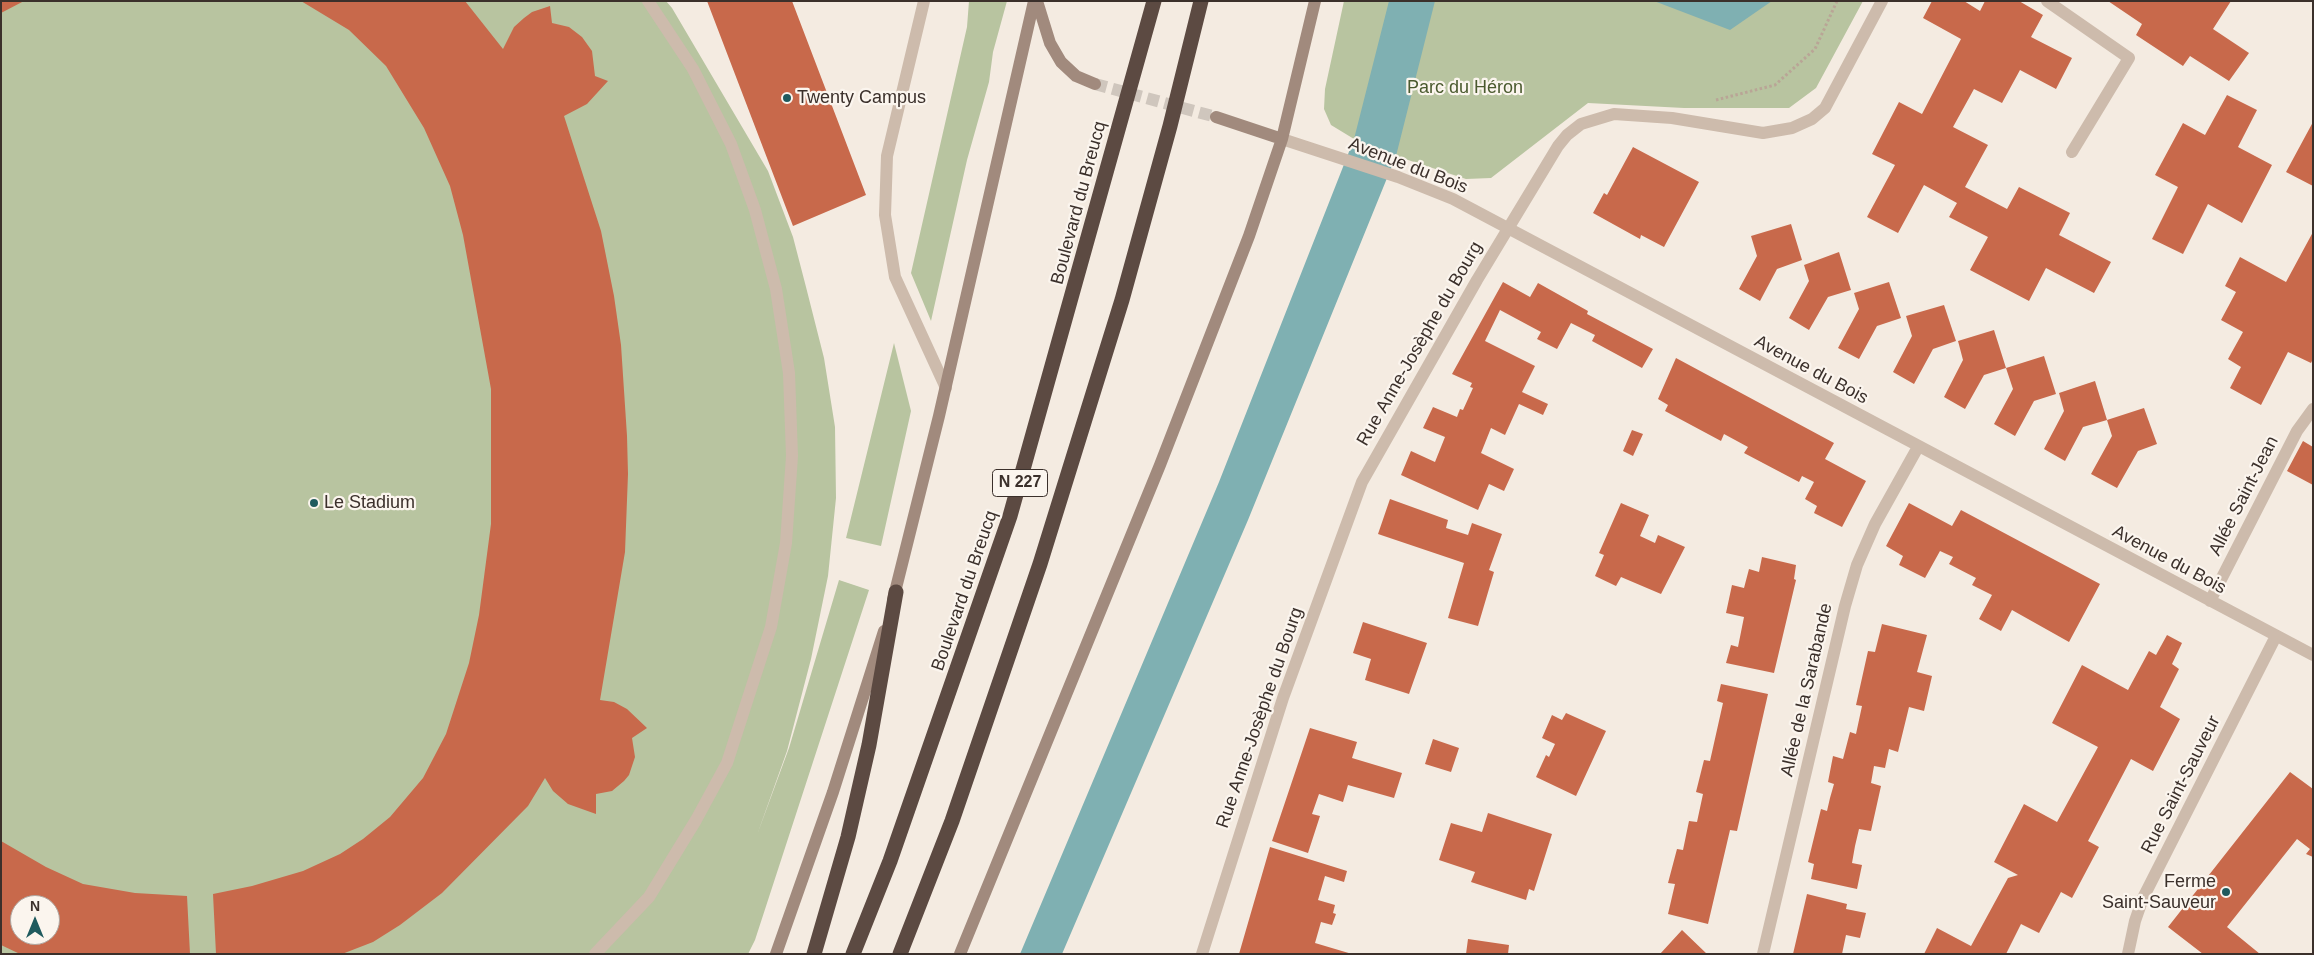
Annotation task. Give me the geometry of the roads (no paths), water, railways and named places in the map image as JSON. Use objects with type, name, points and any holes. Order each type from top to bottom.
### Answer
[{"type":"highway","name":"Boulevard du Breucq","points":[[853,954],[890,862],[926,762],[1010,516],[1154,1]]},
{"type":"highway","name":"N 227","points":[[900,954],[952,820],[1040,564],[1122,300],[1170,126],[1201,1]]},
{"type":"highway","points":[[814,954],[848,837],[869,745],[896,592]]},
{"type":"main road","points":[[776,954],[833,792],[896,592],[946,388],[1035,1]]},
{"type":"main road","points":[[1035,1],[1050,43],[1061,62],[1076,76],[1095,84]]},
{"type":"main road","points":[[960,954],[1160,465],[1249,236],[1282,138],[1315,1]]},
{"type":"main road","points":[[1216,117],[1282,138]]},
{"type":"street","points":[[595,954],[649,897],[696,820],[726,763],[771,627],[786,543],[792,456],[789,373],[779,307],[755,210],[731,144],[692,69],[648,1]]},
{"type":"street","points":[[924,1],[887,156],[885,215],[895,277],[946,388]]},
{"type":"street","name":"Rue Anne-Josèphe du Bourg","points":[[1202,954],[1283,698],[1362,482],[1508,228],[1558,146],[1567,135],[1581,124],[1614,114],[1672,118],[1763,134],[1792,128],[1812,119],[1825,108],[1882,1]]},
{"type":"street","points":[[2047,1],[2129,58],[2072,152]]},
{"type":"street","name":"Avenue du Bois","points":[[1282,138],[1340,160],[1398,177],[1453,199],[2313,655]]},
{"type":"street","name":"Allée Saint-Jean","points":[[2210,601],[2297,431],[2313,409]]},
{"type":"street","name":"Allée de la Sarabande","points":[[1762,954],[1844,606],[1857,565],[1874,524],[1918,447]]},
{"type":"street","name":"Rue Saint-Sauveur","points":[[2128,954],[2135,921],[2143,898],[2276,636]]},
{"type":"water","points":[[1389,1],[1435,1],[1396,156],[1248,520],[1062,954],[1020,954],[1219,482],[1354,139]]},
{"type":"water","points":[[1654,1],[1772,1],[1730,30]]},
{"type":"tunnel","points":[[1095,84],[1216,117]]},
{"type":"place","name":"Twenty Campus","points":[[787,98]]},
{"type":"place","name":"Le Stadium","points":[[314,503]]},
{"type":"place","name":"Ferme Saint-Sauveur","points":[[2226,892]]},
{"type":"park label","name":"Parc du Héron","points":[[1465,88]]}]
